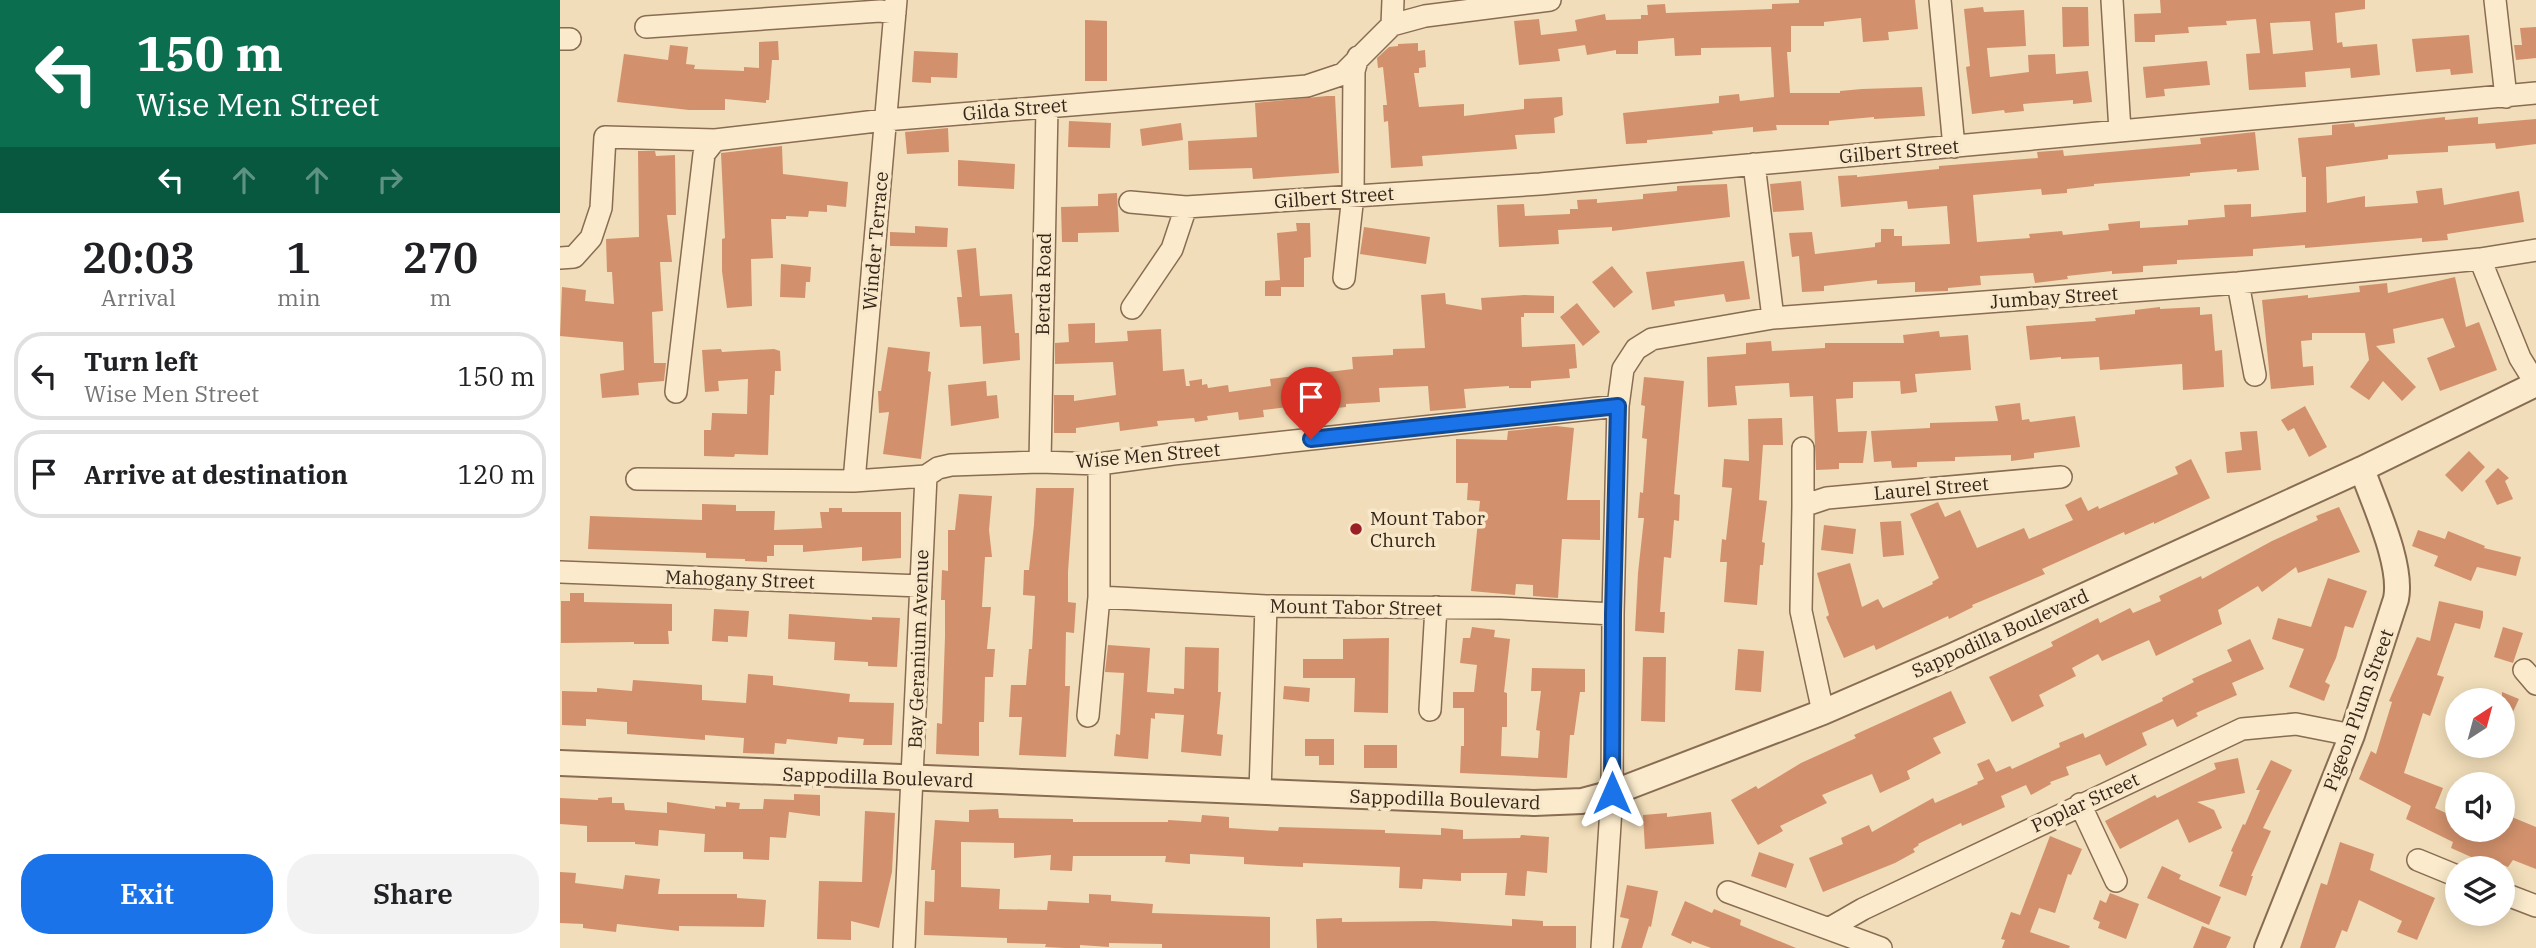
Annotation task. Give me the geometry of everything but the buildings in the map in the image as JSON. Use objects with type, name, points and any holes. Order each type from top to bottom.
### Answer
[{"type":"street","points":[[1392,25],[1393,0]]},
{"type":"street","name":"Gilda Street","points":[[560,258],[574,257],[591,239],[601,208],[605,136],[715,140],[885,120],[1307,86],[1343,74],[1357,57],[1392,25],[1425,16],[1550,0]]},
{"type":"street","points":[[1940,0],[1955,146]]},
{"type":"street","points":[[2112,0],[2120,131]]},
{"type":"street","points":[[2495,0],[2506,97]]},
{"type":"street","points":[[646,27],[880,11],[895,7]]},
{"type":"street","name":"Winder Terrace","points":[[854,481],[895,7]]},
{"type":"street","points":[[1344,278],[1353,195],[1354,71],[1357,57]]},
{"type":"street","name":"Gilbert Street","points":[[1130,202],[1186,206],[1540,184],[2536,93]]},
{"type":"street","name":"Berda Road","points":[[1040,462],[1047,107]]},
{"type":"street","points":[[676,393],[704,154],[715,140]]},
{"type":"street","points":[[1755,164],[1773,318]]},
{"type":"street","points":[[1132,308],[1172,249],[1186,206]]},
{"type":"street","name":"Jumbay Street","points":[[1602,948],[1612,793],[1618,406],[1623,369],[1636,349],[1652,339],[1773,318],[2238,283],[2480,259],[2536,250]]},
{"type":"street","points":[[2480,259],[2521,358],[2536,384]]},
{"type":"street","points":[[2238,283],[2255,375]]},
{"type":"street","name":"Sappodilla Boulevard","points":[[560,764],[1534,803],[1581,801],[1612,793],[1823,712],[1950,657],[2362,469],[2536,384]]},
{"type":"street","name":"Wise Men Street","points":[[637,479],[854,481],[926,476],[938,468],[951,465],[1040,462],[1099,464],[1618,406]]},
{"type":"street","points":[[1803,448],[1801,611],[1823,712]]},
{"type":"street","points":[[1088,716],[1099,597],[1099,464]]},
{"type":"street","name":"Pigeon Plum Street","points":[[2267,948],[2352,734],[2393,611],[2398,588],[2396,567],[2362,469]]},
{"type":"street","name":"Bay Geranium Avenue","points":[[904,948],[926,476]]},
{"type":"street","name":"Laurel Street","points":[[1803,506],[1827,498],[2061,477]]},
{"type":"street","name":"Mahogany Street","points":[[560,572],[921,586]]},
{"type":"street","name":"Mount Tabor Street","points":[[1099,597],[1266,606],[1436,607],[1613,614]]},
{"type":"street","points":[[1260,792],[1266,606]]},
{"type":"street","points":[[1430,710],[1436,607]]},
{"type":"street","name":"Poplar Street","points":[[1829,928],[2080,804],[2242,729],[2295,724],[2352,734]]},
{"type":"street","points":[[2080,804],[2116,881]]},
{"type":"street","points":[[2418,860],[2445,871]]},
{"type":"street","points":[[1728,892],[1881,948]]},
{"type":"street","points":[[2515,898],[2536,906]]},
{"type":"place","name":"Mount Tabor Church","points":[[1356,529]]},
{"type":"route","points":[[1311,439],[1618,406],[1612,793]]}]
